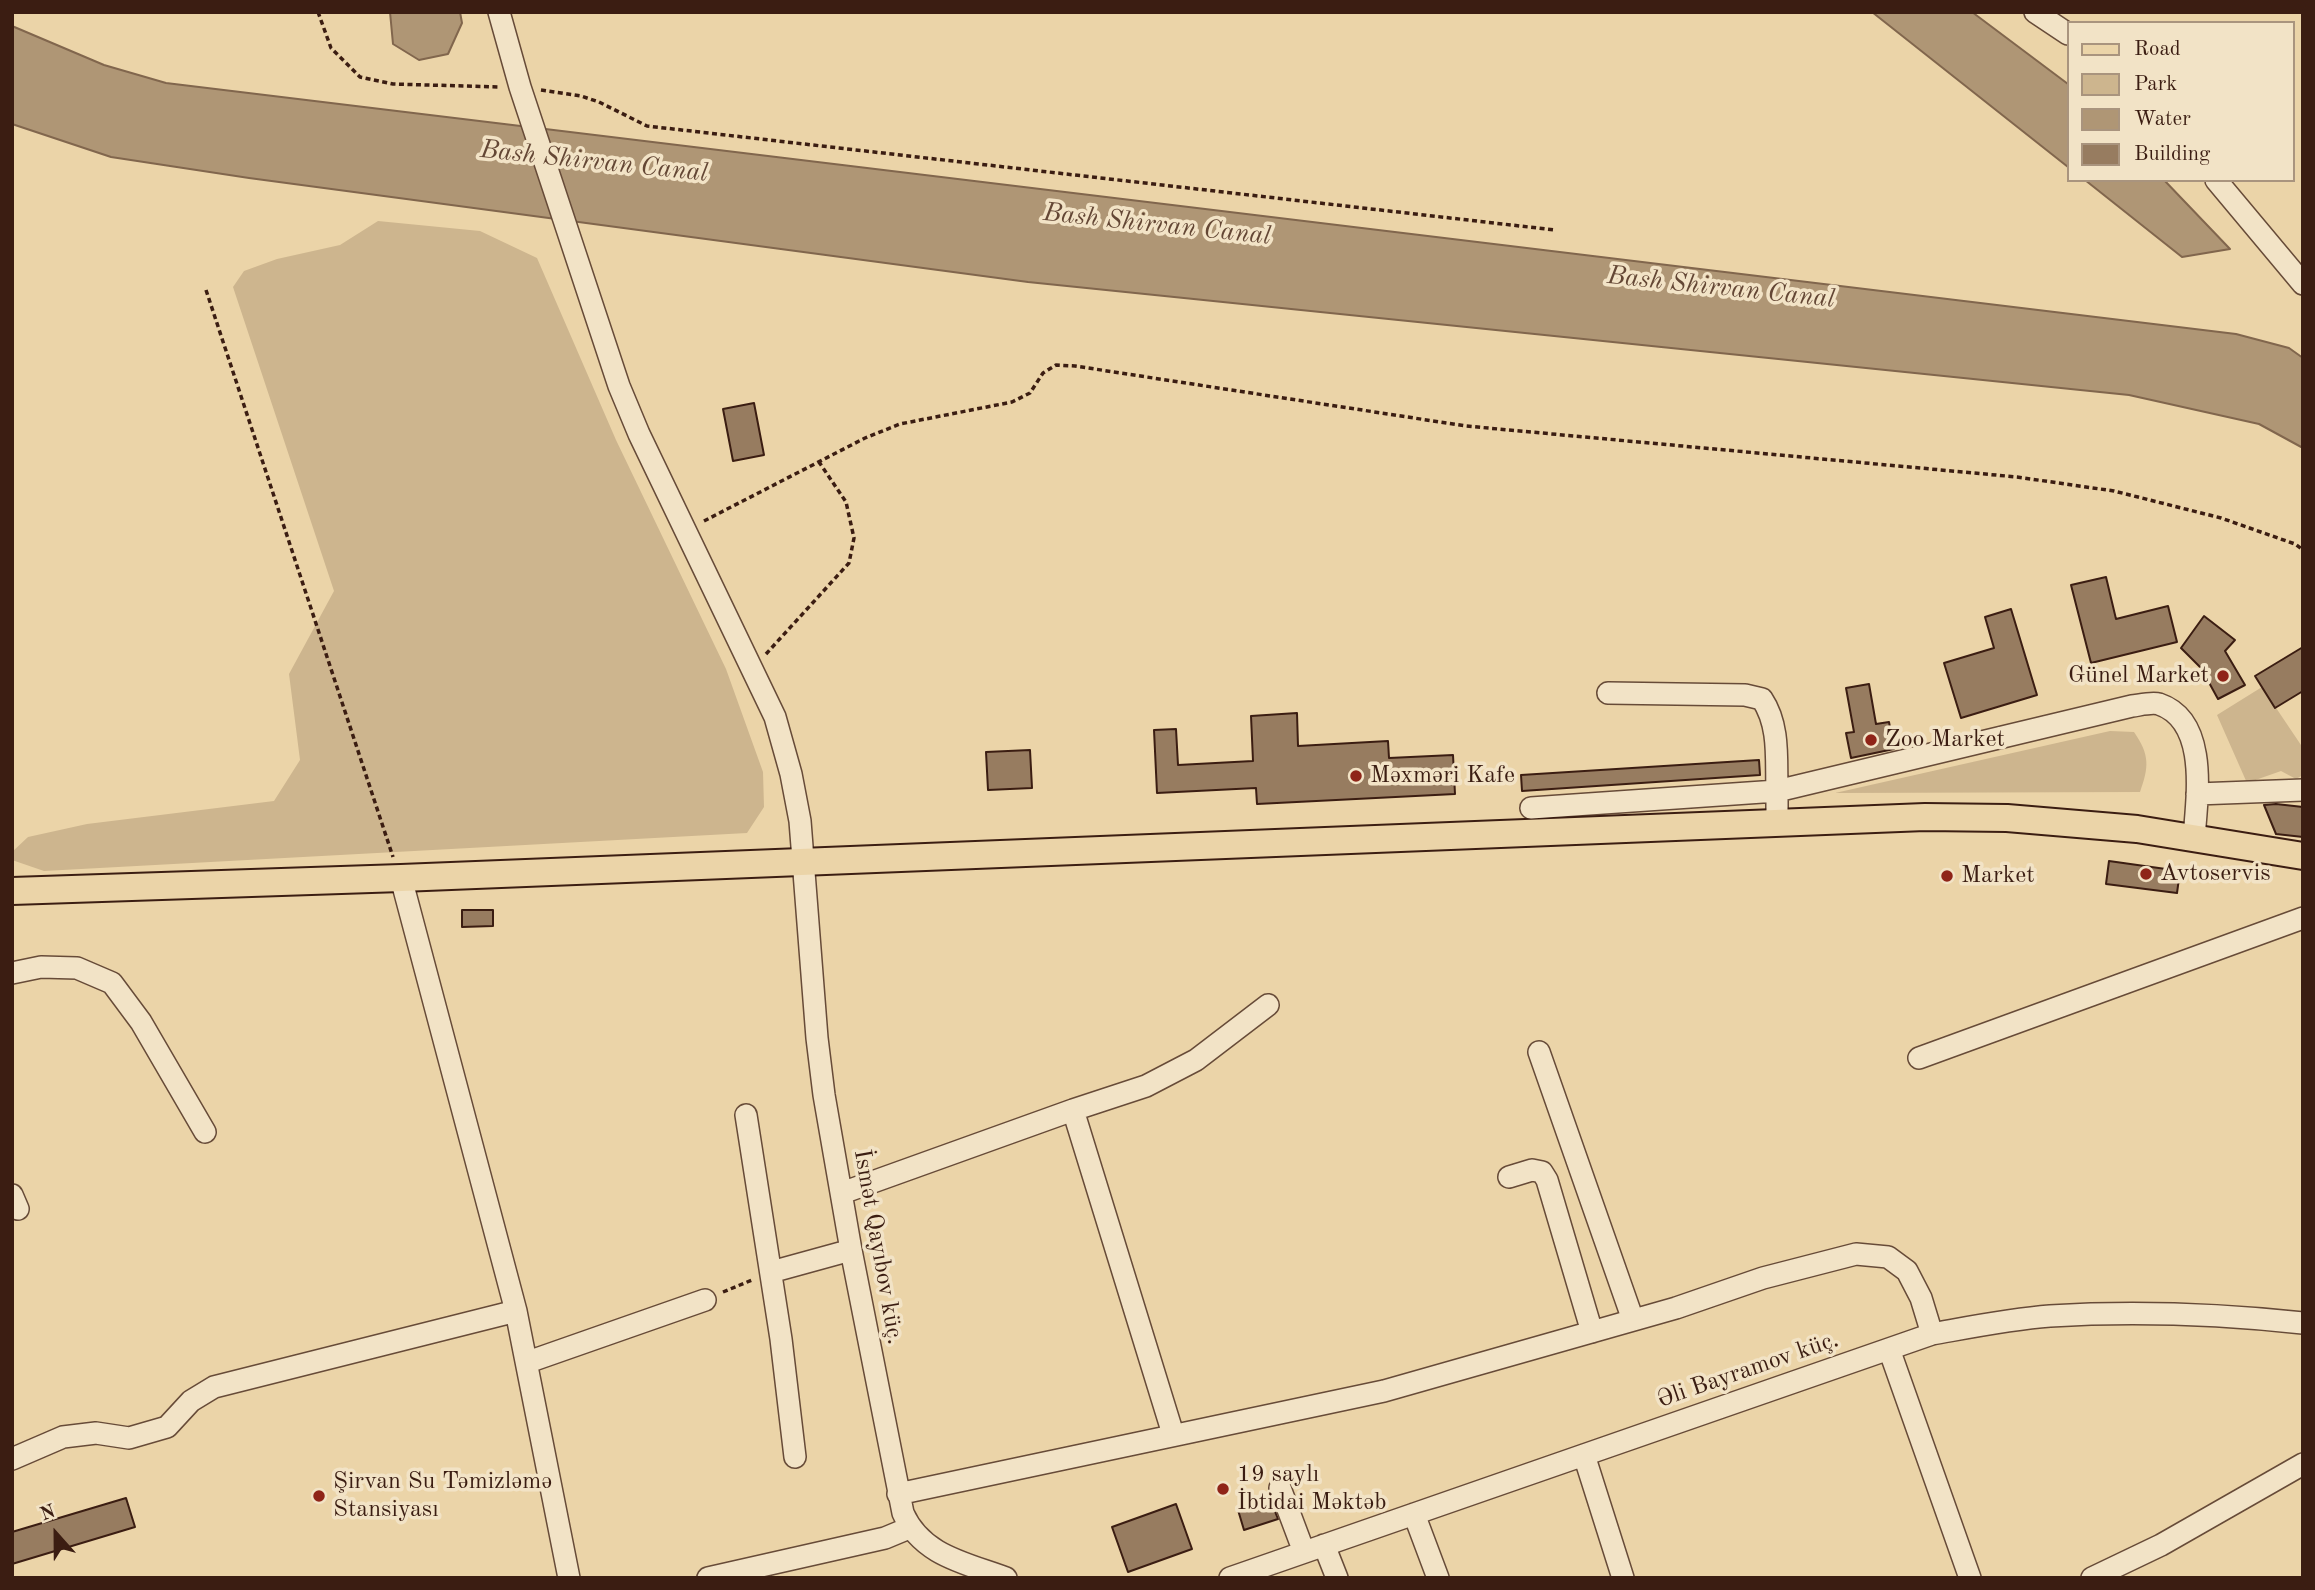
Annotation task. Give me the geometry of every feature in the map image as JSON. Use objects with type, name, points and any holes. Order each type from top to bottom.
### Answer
[{"type":"main road","points":[[12,891],[1925,817],[2007,818],[2124,828],[2303,856]]},
{"type":"street","name":"İsmət Qayıbov küç.","points":[[499,12],[523,97],[619,386],[639,434],[775,717],[791,774],[800,821],[824,1095],[898,1494],[909,1528]]},
{"type":"street","points":[[2035,12],[2066,33]]},
{"type":"street","points":[[2219,182],[2303,284]]},
{"type":"street","points":[[1608,692],[1745,695],[1762,699],[1775,729],[1777,823]]},
{"type":"street","points":[[1531,808],[1776,791],[2132,706],[2158,703],[2181,717],[2194,747],[2199,778],[2194,838]]},
{"type":"street","points":[[2197,794],[2303,790]]},
{"type":"street","points":[[401,878],[516,1311],[569,1578]]},
{"type":"street","points":[[1919,1058],[2303,918]]},
{"type":"street","points":[[12,973],[41,967],[77,968],[112,983],[141,1023],[205,1132]]},
{"type":"street","points":[[842,1193],[1146,1086],[1196,1060],[1268,1005]]},
{"type":"street","points":[[1539,1052],[1633,1320]]},
{"type":"street","points":[[1073,1110],[1173,1434]]},
{"type":"street","points":[[746,1115],[771,1272],[795,1457]]},
{"type":"street","points":[[1509,1177],[1532,1170],[1542,1172],[1547,1180],[1592,1332]]},
{"type":"street","points":[[771,1272],[851,1250]]},
{"type":"street","points":[[898,1494],[1384,1391],[1633,1320],[1763,1278],[1856,1254],[1888,1256],[1908,1271],[1921,1298],[1933,1334]]},
{"type":"street","points":[[527,1362],[705,1300]]},
{"type":"street","points":[[12,1459],[63,1437],[96,1433],[129,1438],[167,1427],[191,1401],[214,1387],[516,1311]]},
{"type":"street","name":"Əli Bayramov küç.","points":[[1235,1577],[1933,1334],[2049,1316],[2245,1317],[2303,1323]]},
{"type":"street","points":[[1889,1349],[1970,1578]]},
{"type":"street","points":[[1584,1455],[1623,1578]]},
{"type":"street","points":[[2092,1578],[2161,1545],[2303,1465]]},
{"type":"street","points":[[1280,1488],[1314,1548],[1337,1578]]},
{"type":"street","points":[[1414,1514],[1438,1578]]},
{"type":"street","points":[[708,1578],[886,1538],[909,1528],[923,1543],[944,1555],[1006,1578]]},
{"type":"path","points":[[318,12],[331,48],[360,77],[393,84],[523,97],[581,96],[647,126],[1555,230]]},
{"type":"path","points":[[206,290],[401,878]]},
{"type":"path","points":[[687,530],[865,438],[900,424],[1012,402],[1030,393],[1043,373],[1056,365],[1466,426],[2017,477],[2114,491],[2221,518],[2295,544],[2303,550]]},
{"type":"path","points":[[753,668],[849,563],[854,538],[846,502],[819,462]]},
{"type":"path","points":[[705,1300],[771,1272]]},
{"type":"green space","points":[[378,221],[480,231],[537,258],[616,440],[726,669],[763,772],[764,807],[747,833],[44,871],[12,860],[12,852],[28,837],[87,824],[274,801],[300,760],[289,674],[334,591],[233,287],[244,271],[277,259],[340,245]]},
{"type":"green space","points":[[2262,687],[2303,748],[2303,775],[2296,779],[2281,771],[2247,783],[2217,715]]},
{"type":"green space","points":[[2110,731],[2134,732],[2143,748],[2146,768],[2140,792],[1835,793]]},
{"type":"water","points":[[390,12],[460,12],[462,23],[448,54],[419,60],[393,44]]},
{"type":"water","points":[[1872,12],[1972,12],[2066,82],[2066,165]]},
{"type":"water","name":"Bash Shirvan Canal","points":[[12,26],[104,65],[166,83],[2236,334],[2289,348],[2303,358],[2303,448],[2259,424],[2129,395],[1028,282],[249,178],[111,157],[12,124]]},
{"type":"water","points":[[2088,182],[2166,182],[2230,249],[2182,257]]},
{"type":"building","points":[[754,403],[764,455],[733,461],[723,409]]},
{"type":"building","points":[[2106,577],[2116,619],[2168,606],[2177,642],[2091,663],[2071,585]]},
{"type":"building","points":[[2011,609],[2037,695],[1961,718],[1944,663],[1994,648],[1985,617]]},
{"type":"building","points":[[2204,616],[2235,640],[2225,651],[2245,685],[2218,699],[2201,668],[2181,648]]},
{"type":"building","points":[[2303,647],[2303,691],[2275,708],[2255,676]]},
{"type":"building","points":[[1869,684],[1876,724],[1889,722],[1894,749],[1851,758],[1846,733],[1854,732],[1846,688]]},
{"type":"building","points":[[1297,713],[1298,746],[1388,741],[1389,758],[1453,755],[1455,794],[1257,804],[1256,788],[1157,793],[1154,730],[1176,729],[1178,765],[1253,761],[1251,716]]},
{"type":"building","points":[[1030,750],[1032,788],[988,790],[986,752]]},
{"type":"building","points":[[1759,760],[1760,775],[1522,791],[1521,775]]},
{"type":"building","points":[[2264,805],[2303,807],[2303,837],[2276,834]]},
{"type":"building","points":[[2109,861],[2180,871],[2177,893],[2106,884]]},
{"type":"building","points":[[462,910],[493,910],[493,926],[462,927]]},
{"type":"building","points":[[126,1498],[135,1527],[12,1564],[12,1532]]},
{"type":"building","points":[[1270,1499],[1278,1519],[1244,1530],[1238,1510]]},
{"type":"building","points":[[1176,1504],[1192,1549],[1128,1572],[1112,1527]]},
{"type":"place","name":"Günel Market","points":[[2223,676]]},
{"type":"place","name":"Zoo Market","points":[[1871,740]]},
{"type":"place","name":"Məxməri Kafe","points":[[1356,776]]},
{"type":"place","name":"Avtoservis","points":[[2146,874]]},
{"type":"place","name":"Market","points":[[1947,876]]},
{"type":"place","name":"19 saylı İbtidai Məktəb","points":[[1223,1489]]},
{"type":"place","name":"Şirvan Su Təmizləmə Stansiyası","points":[[319,1496]]}]
